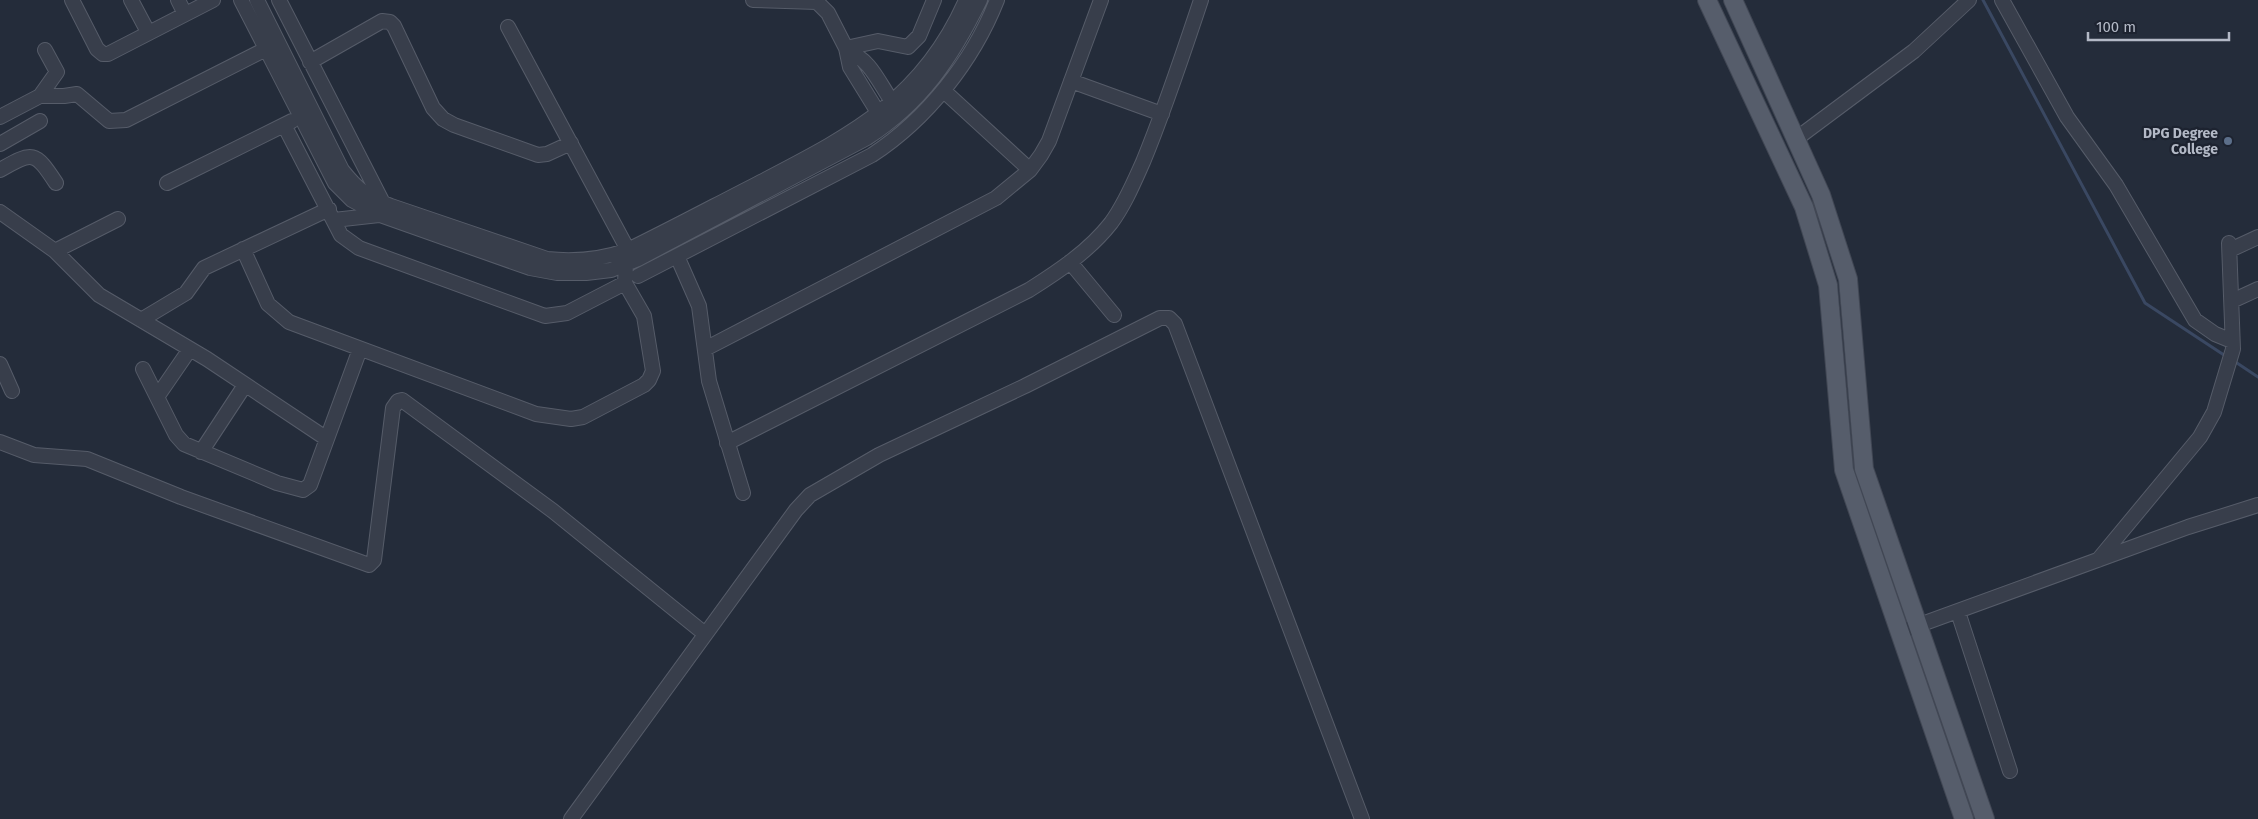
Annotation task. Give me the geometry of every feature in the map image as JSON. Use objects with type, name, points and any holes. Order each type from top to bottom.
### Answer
[{"type":"main road","points":[[1707,0],[1804,207],[1828,285],[1844,470],[1964,819]]},
{"type":"main road","points":[[1733,0],[1821,195],[1848,279],[1864,469],[1985,819]]},
{"type":"main road","points":[[1833,346],[1854,342]]},
{"type":"street","points":[[72,0],[97,48],[103,54],[108,54],[213,0]]},
{"type":"street","points":[[131,0],[148,32]]},
{"type":"street","points":[[178,0],[185,14]]},
{"type":"street","points":[[241,0],[301,117],[343,193],[352,200],[381,209],[547,259],[571,262],[627,257],[667,237],[888,112],[927,76],[966,28],[980,0]]},
{"type":"street","points":[[257,0],[342,170],[356,188],[381,209]]},
{"type":"street","points":[[279,0],[381,209]]},
{"type":"street","points":[[753,0],[817,2],[828,13],[847,50],[847,61],[850,68],[888,112]]},
{"type":"street","points":[[847,50],[878,41],[908,47],[920,36],[934,0]]},
{"type":"street","points":[[927,76],[966,0]]},
{"type":"street","points":[[638,276],[872,155],[900,137],[944,91],[997,0]]},
{"type":"street","points":[[705,349],[996,198],[1030,170],[1049,140],[1101,0]]},
{"type":"street","points":[[727,444],[1029,290],[1070,262],[1111,222],[1122,206],[1162,114],[1201,0]]},
{"type":"street","points":[[1796,139],[1914,52],[1969,0]]},
{"type":"street","points":[[2002,0],[2068,116],[2116,185],[2195,320],[2233,345]]},
{"type":"street","points":[[310,62],[382,21],[386,21],[394,26],[433,108],[443,119],[454,125],[538,155],[547,154],[571,143]]},
{"type":"street","points":[[243,249],[268,304],[276,314],[304,329],[536,414],[571,420],[583,417],[644,385],[652,376],[653,371],[644,316],[625,283],[627,257],[571,143],[508,27]]},
{"type":"street","points":[[0,116],[40,96],[77,94],[105,119],[115,122],[141,113],[266,49]]},
{"type":"street","points":[[40,96],[57,72],[45,50]]},
{"type":"street","points":[[927,76],[1030,170]]},
{"type":"street","points":[[1071,81],[1162,114]]},
{"type":"street","points":[[167,183],[301,117]]},
{"type":"street","points":[[0,144],[40,121]]},
{"type":"street","points":[[284,125],[346,240],[359,248],[545,316],[567,313],[625,283]]},
{"type":"street","points":[[0,170],[24,156],[31,156],[43,164],[56,183]]},
{"type":"street","points":[[141,320],[186,293],[204,268],[243,249],[331,214],[381,209]]},
{"type":"street","points":[[0,212],[55,251],[99,295],[190,349],[327,439]]},
{"type":"street","points":[[55,251],[118,219]]},
{"type":"street","points":[[667,237],[699,306],[709,381],[743,493]]},
{"type":"street","points":[[2098,560],[2200,437],[2214,412],[2227,374],[2233,345],[2230,246],[2258,237]]},
{"type":"street","points":[[1070,262],[1114,315]]},
{"type":"street","points":[[2232,301],[2258,289]]},
{"type":"street","points":[[571,819],[796,510],[810,495],[880,456],[1160,318],[1169,318],[1175,324],[1362,819]]},
{"type":"street","points":[[157,397],[190,349]]},
{"type":"street","points":[[143,369],[176,435],[184,444],[276,483],[303,490],[310,485],[360,349]]},
{"type":"street","points":[[0,364],[12,391]]},
{"type":"street","points":[[201,452],[245,385]]},
{"type":"street","points":[[0,442],[34,455],[87,459],[181,496],[369,565],[374,560],[393,408],[398,401],[402,400],[546,506],[706,634]]},
{"type":"street","points":[[1900,632],[2188,527],[2258,505]]},
{"type":"street","points":[[1958,612],[2010,772]]},
{"type":"waterway","points":[[1983,0],[2145,303],[2227,357]]},
{"type":"waterway","points":[[2234,361],[2258,377]]},
{"type":"place","name":"DPG Degree College","points":[[2228,141]]}]
